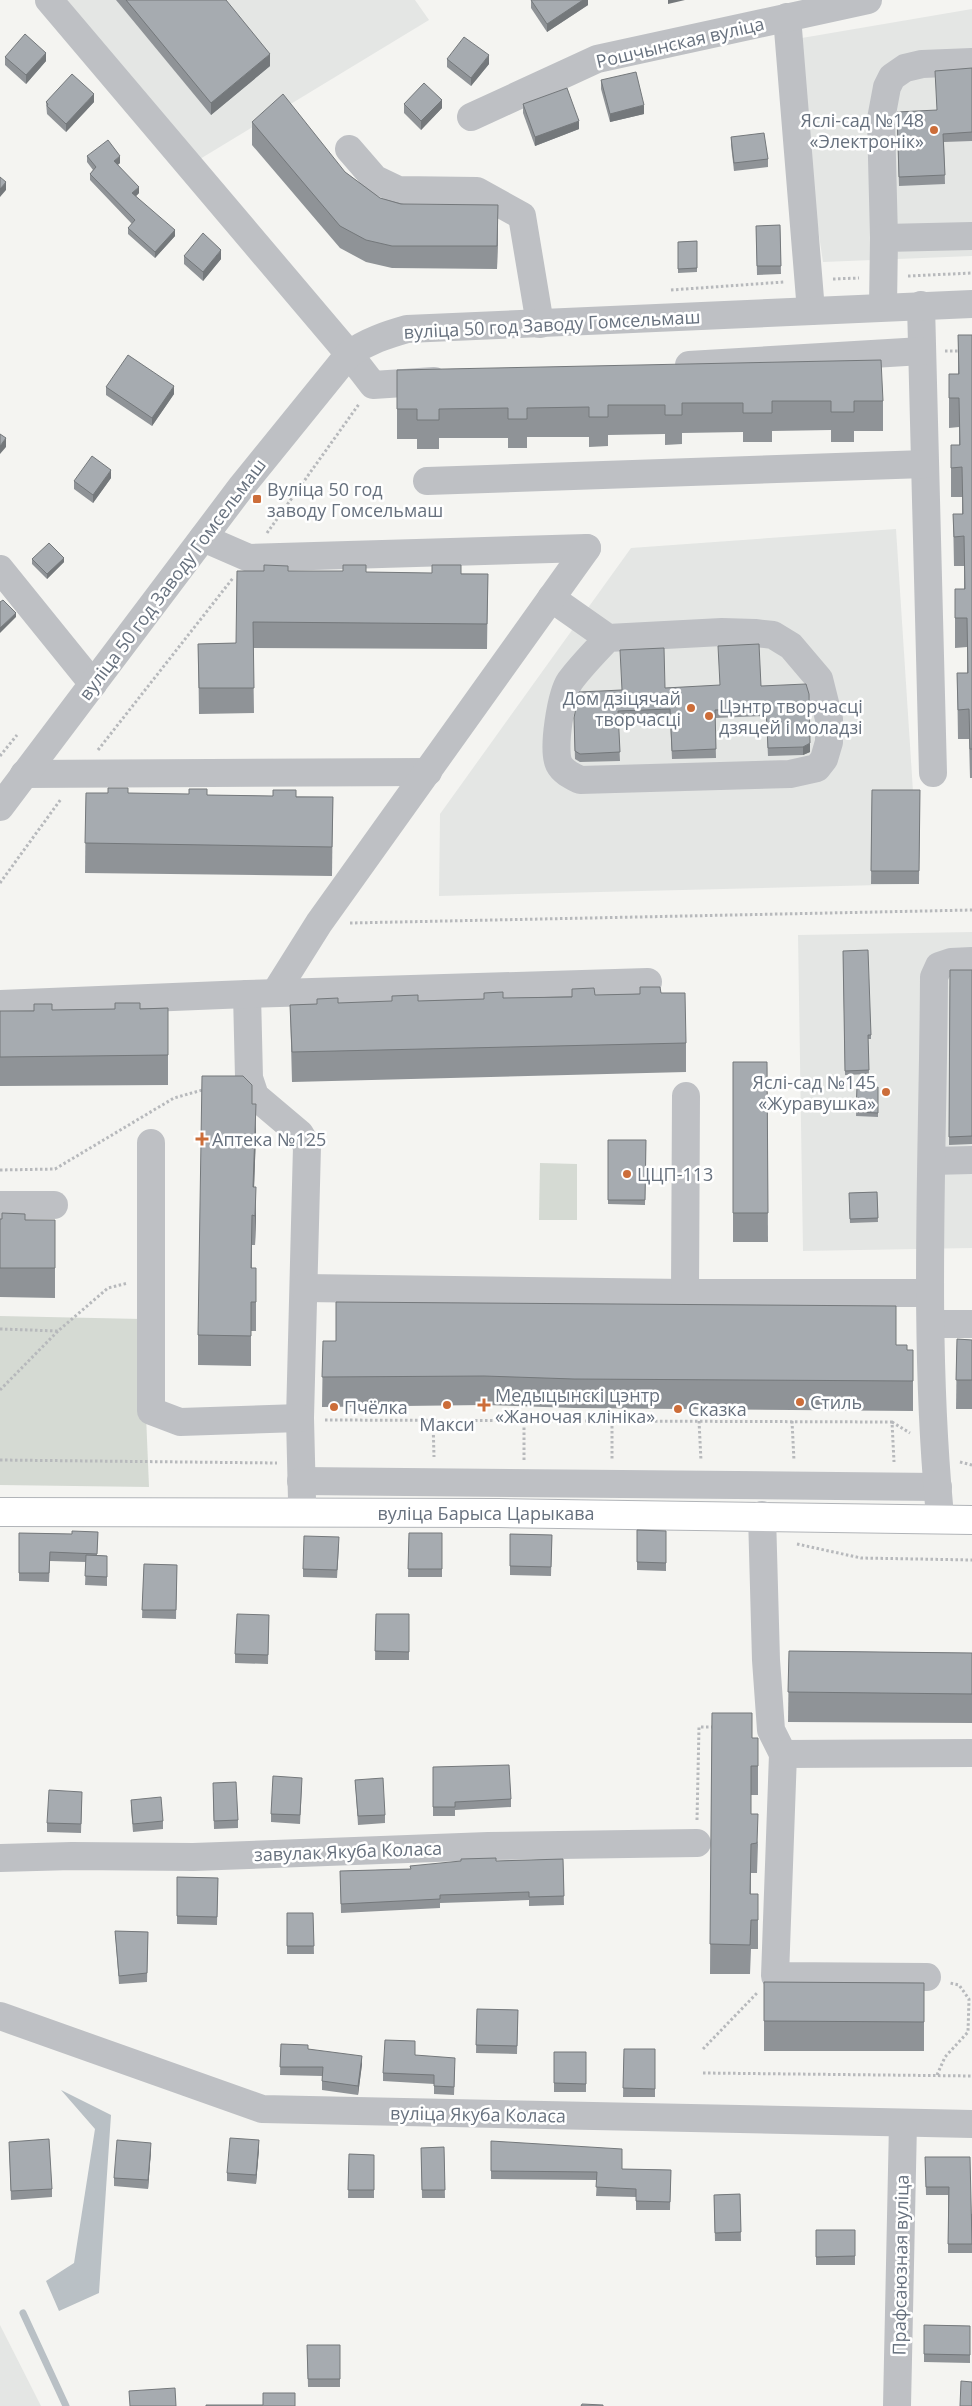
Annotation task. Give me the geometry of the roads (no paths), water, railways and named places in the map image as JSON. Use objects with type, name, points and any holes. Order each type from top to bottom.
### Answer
[{"type":"main road","name":"вуліца Барыса Царыкава","points":[[0,1512],[762,1515],[972,1520]]},
{"type":"street","points":[[49,0],[350,354],[373,385],[460,379]]},
{"type":"street","name":"Рошчынская вуліца","points":[[471,117],[597,59],[864,0]]},
{"type":"street","points":[[787,18],[811,311]]},
{"type":"street","points":[[883,307],[884,238],[881,119],[887,87],[892,77],[904,68],[922,64],[972,62]]},
{"type":"street","points":[[349,149],[375,179],[398,190],[477,191],[522,216],[540,324]]},
{"type":"street","points":[[884,238],[972,236]]},
{"type":"street","name":"вуліца 50 год Заводу Гомсельмаш","points":[[0,807],[242,486],[350,354],[381,336],[407,329],[972,304]]},
{"type":"street","points":[[921,305],[933,773]]},
{"type":"street","points":[[663,366],[922,351]]},
{"type":"street","points":[[428,481],[925,464]]},
{"type":"street","points":[[203,538],[249,558],[587,548],[319,923],[274,993]]},
{"type":"street","points":[[0,568],[93,684]]},
{"type":"street","points":[[551,598],[608,638],[722,632],[773,635],[791,646],[819,679],[828,719],[830,742],[824,759],[817,768],[790,774],[580,780],[568,775],[559,764],[556,748],[563,696],[569,682],[608,638]]},
{"type":"street","points":[[24,774],[428,772]]},
{"type":"street","points":[[941,1519],[933,1430],[930,1293],[934,977],[939,966],[951,962],[972,961]]},
{"type":"street","points":[[0,1004],[274,993],[648,982]]},
{"type":"street","points":[[247,994],[249,1078],[254,1096],[300,1134],[306,1146],[304,1288],[312,1423],[302,1472],[302,1512]]},
{"type":"street","points":[[685,1293],[686,1096]]},
{"type":"street","points":[[151,1143],[151,1411],[180,1422],[312,1423]]},
{"type":"street","points":[[932,1161],[972,1160]]},
{"type":"street","points":[[0,1205],[54,1205]]},
{"type":"street","points":[[304,1288],[685,1293],[930,1293]]},
{"type":"street","points":[[931,1324],[972,1324]]},
{"type":"street","points":[[302,1472],[938,1487]]},
{"type":"street","points":[[762,1515],[766,1660],[771,1730],[783,1754],[774,1976],[927,1977]]},
{"type":"street","points":[[766,1660],[795,1660]]},
{"type":"street","points":[[783,1754],[972,1753]]},
{"type":"street","name":"завулак Якуба Коласа","points":[[0,1858],[72,1856],[193,1857],[488,1846],[696,1843]]},
{"type":"street","name":"вуліца Якуба Коласа","points":[[0,2016],[262,2109],[972,2124]]},
{"type":"street","name":"Прафсаюзная вуліца","points":[[897,2406],[903,2123]]},
{"type":"waterway","points":[[23,2313],[66,2406]]},
{"type":"place","name":"Яслі-сад №148 «Электронік»","points":[[934,130]]},
{"type":"place","name":"Вуліца 50 год заводу Гомсельмаш","points":[[257,499]]},
{"type":"place","name":"Дом дзіцячай творчасці","points":[[691,708]]},
{"type":"place","name":"Цэнтр творчасці дзяцей і моладзі","points":[[709,716]]},
{"type":"place","name":"Яслі-сад №145 «Журавушка»","points":[[886,1092]]},
{"type":"place","name":"Аптека №125","points":[[202,1139]]},
{"type":"place","name":"ЦЦП-113","points":[[627,1174]]},
{"type":"place","name":"Стиль","points":[[800,1402]]},
{"type":"place","name":"Макси","points":[[447,1405]]},
{"type":"place","name":"Медыцынскі цэнтр «Жаночая клініка»","points":[[484,1405]]},
{"type":"place","name":"Пчёлка","points":[[334,1407]]},
{"type":"place","name":"Сказка","points":[[678,1409]]}]
